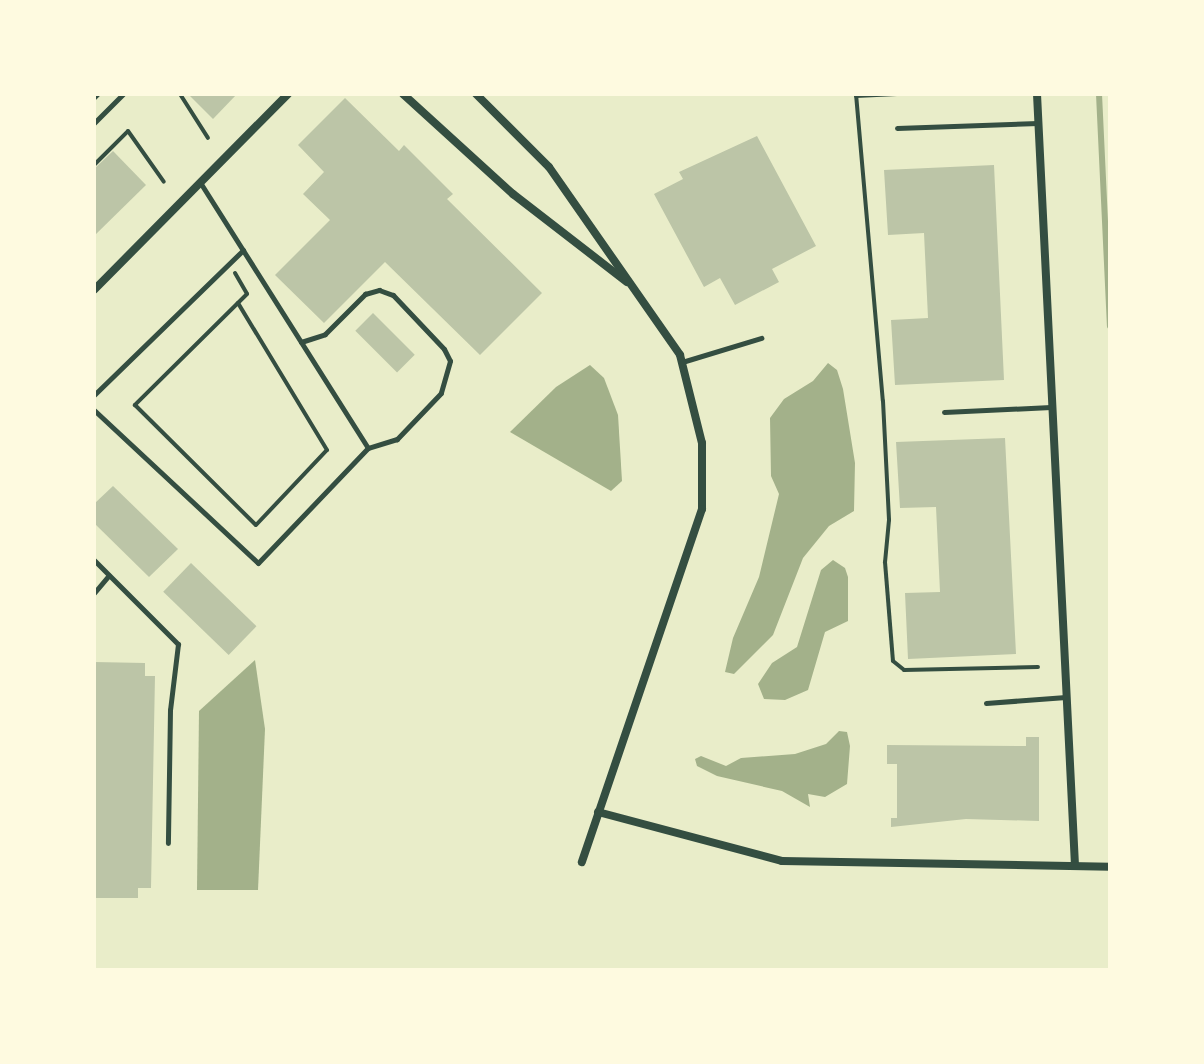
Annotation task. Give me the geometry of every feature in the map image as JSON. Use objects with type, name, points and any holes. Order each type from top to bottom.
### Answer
[{"type":"street","points":[[94,290],[288,94]]},
{"type":"street","points":[[403,94],[513,194],[634,288]]},
{"type":"street","points":[[476,94],[549,167],[682,362],[702,443],[702,509],[582,862]]},
{"type":"street","points":[[1037,94],[1075,866]]},
{"type":"street","points":[[598,812],[782,861],[1110,867]]},
{"type":"lane","points":[[94,123],[123,94]]},
{"type":"lane","points":[[897,128],[1039,123]]},
{"type":"lane","points":[[200,182],[368,448]]},
{"type":"lane","points":[[94,395],[243,250]]},
{"type":"lane","points":[[94,410],[258,563],[368,448],[397,439],[441,393],[450,361],[444,349],[393,295],[379,290],[365,294],[325,334],[301,342]]},
{"type":"lane","points":[[682,362],[761,338]]},
{"type":"lane","points":[[944,412],[1052,407]]},
{"type":"lane","points":[[94,560],[178,644],[170,710],[168,843]]},
{"type":"lane","points":[[94,593],[109,575]]},
{"type":"lane","points":[[986,703],[1066,697]]},
{"type":"path","points":[[94,99],[99,94]]},
{"type":"path","points":[[180,94],[208,138]]},
{"type":"path","points":[[897,94],[856,95],[884,416],[889,520],[885,562],[893,661],[904,670],[1038,667]]},
{"type":"path","points":[[94,165],[128,131],[164,182]]},
{"type":"path","points":[[234,271],[247,294],[135,405],[256,525],[327,450],[238,303]]},
{"type":"shaded area","points":[[828,363],[837,370],[843,389],[855,463],[854,511],[829,526],[803,558],[773,635],[734,674],[725,672],[733,638],[759,577],[779,494],[771,476],[770,418],[784,399],[813,381]]},
{"type":"shaded area","points":[[590,365],[604,378],[618,415],[622,481],[611,491],[510,432],[556,387]]},
{"type":"shaded area","points":[[833,560],[845,568],[848,577],[848,621],[825,632],[808,690],[785,700],[764,699],[758,684],[772,663],[797,647],[821,570]]},
{"type":"shaded area","points":[[255,660],[265,729],[258,890],[197,890],[199,711]]},
{"type":"shaded area","points":[[839,731],[847,732],[850,746],[847,784],[825,797],[808,794],[810,807],[782,791],[717,776],[697,766],[695,759],[701,756],[726,766],[741,758],[795,754],[826,744]]},
{"type":"building","points":[[188,94],[237,94],[213,119]]},
{"type":"building","points":[[345,98],[399,151],[404,145],[453,194],[447,199],[542,293],[480,355],[385,262],[324,323],[275,275],[330,220],[303,194],[324,172],[298,145]]},
{"type":"building","points":[[757,136],[816,246],[772,269],[779,282],[735,305],[720,278],[704,287],[654,194],[683,179],[679,172]]},
{"type":"building","points":[[113,151],[146,185],[94,236],[94,169]]},
{"type":"building","points":[[994,165],[1004,380],[895,385],[891,320],[928,318],[924,233],[888,235],[884,170]]},
{"type":"building","points":[[373,313],[415,355],[397,372],[355,331]]},
{"type":"building","points":[[1005,438],[1016,654],[908,659],[905,593],[940,592],[936,507],[900,508],[896,442]]},
{"type":"building","points":[[113,486],[178,549],[149,577],[94,523],[94,504]]},
{"type":"building","points":[[191,563],[256,626],[229,655],[163,592]]},
{"type":"building","points":[[94,662],[145,663],[145,676],[155,676],[151,888],[138,888],[138,898],[94,898]]},
{"type":"building","points":[[1026,737],[1039,737],[1039,821],[966,819],[891,827],[891,818],[897,818],[897,764],[887,764],[887,745],[1026,746]]},
{"type":"waterway","points":[[1099,94],[1110,326]]}]
